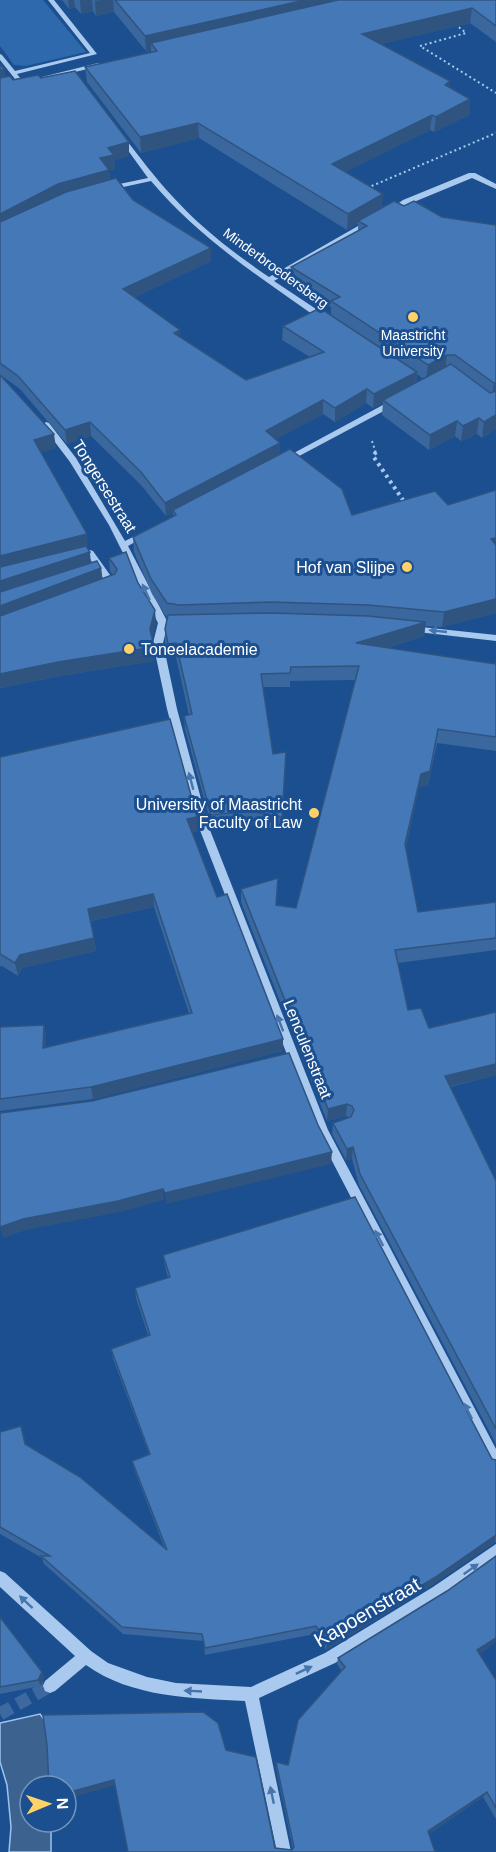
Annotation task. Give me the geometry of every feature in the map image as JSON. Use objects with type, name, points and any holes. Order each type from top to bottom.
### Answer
[{"type":"street","points":[[13,73],[94,54],[51,0]]},
{"type":"street","points":[[0,56],[21,83]]},
{"type":"street","points":[[10,85],[106,63]]},
{"type":"street","points":[[72,71],[79,81]]},
{"type":"street","name":"Minderbroedersberg","points":[[115,129],[153,179],[197,226],[335,326]]},
{"type":"street","points":[[270,280],[406,202],[472,176],[496,187]]},
{"type":"street","points":[[101,190],[153,179]]},
{"type":"street","points":[[269,468],[404,397]]},
{"type":"street","name":"Tongersestraat","points":[[39,418],[82,474],[168,624]]},
{"type":"street","points":[[124,545],[155,529]]},
{"type":"street","points":[[63,560],[90,553],[112,584],[97,590]]},
{"type":"street","points":[[121,563],[131,559]]},
{"type":"street","points":[[90,573],[111,566]]},
{"type":"street","name":"Lenculenstraat","points":[[168,624],[158,643],[172,709],[203,825],[287,1057],[329,1128],[496,1462]]},
{"type":"street","points":[[401,628],[496,638]]},
{"type":"street","name":"Kapoenstraat","points":[[251,1694],[330,1658],[438,1592],[496,1551]]},
{"type":"street","points":[[0,1578],[86,1656],[104,1669],[147,1684],[176,1690],[251,1694],[284,1852]]},
{"type":"street","points":[[50,1686],[86,1656]]},
{"type":"path","points":[[451,20],[466,33],[420,46],[496,93]]},
{"type":"path","points":[[370,432],[376,453],[373,456],[406,506]]},
{"type":"shaded area","points":[[0,0],[43,0],[86,52],[26,66],[14,65],[0,46]]},
{"type":"shaded area","points":[[40,1714],[46,1722],[50,1774],[18,1774],[18,1834],[51,1834],[51,1852],[9,1852],[11,1827],[7,1785],[0,1762],[0,1723]]},
{"type":"building","points":[[115,0],[305,0],[145,36]]},
{"type":"building","points":[[338,0],[496,0],[496,26],[472,8],[362,34],[450,81],[445,85],[470,99],[332,164],[383,194],[348,214],[198,123],[140,137],[85,67],[157,51],[151,43]]},
{"type":"building","points":[[75,71],[129,142],[108,148],[114,155],[100,158],[109,170],[58,184],[0,214],[0,78],[10,76],[13,80],[38,75],[41,78]]},
{"type":"building","points":[[116,178],[133,200],[211,248],[123,289],[180,330],[174,333],[246,380],[324,352],[283,326],[320,308],[417,372],[374,394],[367,389],[335,408],[323,400],[266,431],[280,443],[165,503],[141,472],[90,422],[65,430],[18,376],[0,363],[0,222],[66,192]]},
{"type":"building","points":[[394,201],[404,206],[414,201],[442,217],[496,225],[496,383],[455,355],[447,355],[428,365],[331,301],[340,297],[291,267],[367,226],[358,221]]},
{"type":"building","points":[[451,364],[490,393],[496,391],[496,415],[484,422],[479,418],[463,426],[457,421],[430,435],[383,400]]},
{"type":"building","points":[[0,375],[54,434],[34,440],[87,534],[0,556]]},
{"type":"building","points":[[290,449],[342,489],[352,515],[435,491],[448,505],[496,490],[496,538],[491,539],[496,545],[496,599],[444,612],[368,605],[271,602],[179,605],[167,603],[151,579],[133,537],[176,515],[173,510]]},
{"type":"building","points":[[86,546],[90,552],[0,581],[0,567]]},
{"type":"building","points":[[126,552],[138,583],[155,610],[150,629],[154,647],[58,662],[0,674],[0,616],[115,574],[117,569],[109,558]]},
{"type":"building","points":[[97,561],[101,568],[0,606],[0,592]]},
{"type":"building","points":[[271,613],[368,616],[426,622],[356,643],[496,664],[496,737],[438,729],[430,771],[421,774],[405,844],[418,912],[496,902],[496,938],[395,950],[408,1010],[421,1008],[429,1028],[496,1012],[496,1064],[445,1076],[496,1181],[496,1429],[360,1174],[353,1147],[347,1149],[333,1123],[351,1117],[354,1110],[347,1104],[328,1109],[241,889],[278,878],[276,905],[296,908],[359,666],[291,667],[290,673],[261,674],[273,754],[286,752],[282,817],[248,811],[211,815],[184,716],[192,714],[176,643],[168,644],[165,629],[168,615]]},
{"type":"building","points":[[170,719],[197,817],[187,819],[217,897],[227,894],[283,1039],[91,1087],[0,1099],[0,1027],[44,1025],[43,1048],[192,1013],[153,894],[88,909],[94,938],[20,955],[15,963],[0,954],[0,757]]},
{"type":"building","points":[[289,1053],[318,1125],[332,1152],[165,1193],[163,1189],[118,1201],[23,1219],[0,1227],[0,1113],[92,1101]]},
{"type":"building","points":[[355,1197],[492,1459],[496,1460],[496,1535],[434,1578],[327,1643],[316,1626],[205,1648],[202,1634],[122,1627],[41,1556],[50,1556],[0,1527],[0,1432],[21,1426],[25,1444],[80,1477],[167,1550],[132,1461],[150,1454],[111,1349],[150,1335],[135,1288],[170,1277],[163,1255]]},
{"type":"building","points":[[496,1556],[496,1638],[477,1650],[496,1680],[496,1808],[487,1792],[428,1831],[435,1852],[128,1852],[114,1780],[78,1790],[78,1774],[48,1774],[43,1715],[203,1712],[218,1723],[226,1750],[256,1757],[275,1848],[292,1850],[294,1847],[276,1762],[288,1765],[298,1720],[345,1667],[338,1658],[447,1591]]},
{"type":"building","points":[[0,1617],[42,1672],[38,1680],[0,1687]]},
{"type":"tunnel","points":[[0,1714],[50,1686]]},
{"type":"place","name":"Maastricht University","points":[[413,317]]},
{"type":"place","name":"Hof van Slijpe","points":[[407,567]]},
{"type":"place","name":"Toneelacademie","points":[[129,649]]},
{"type":"place","name":"University of Maastricht Faculty of Law","points":[[314,813]]}]
